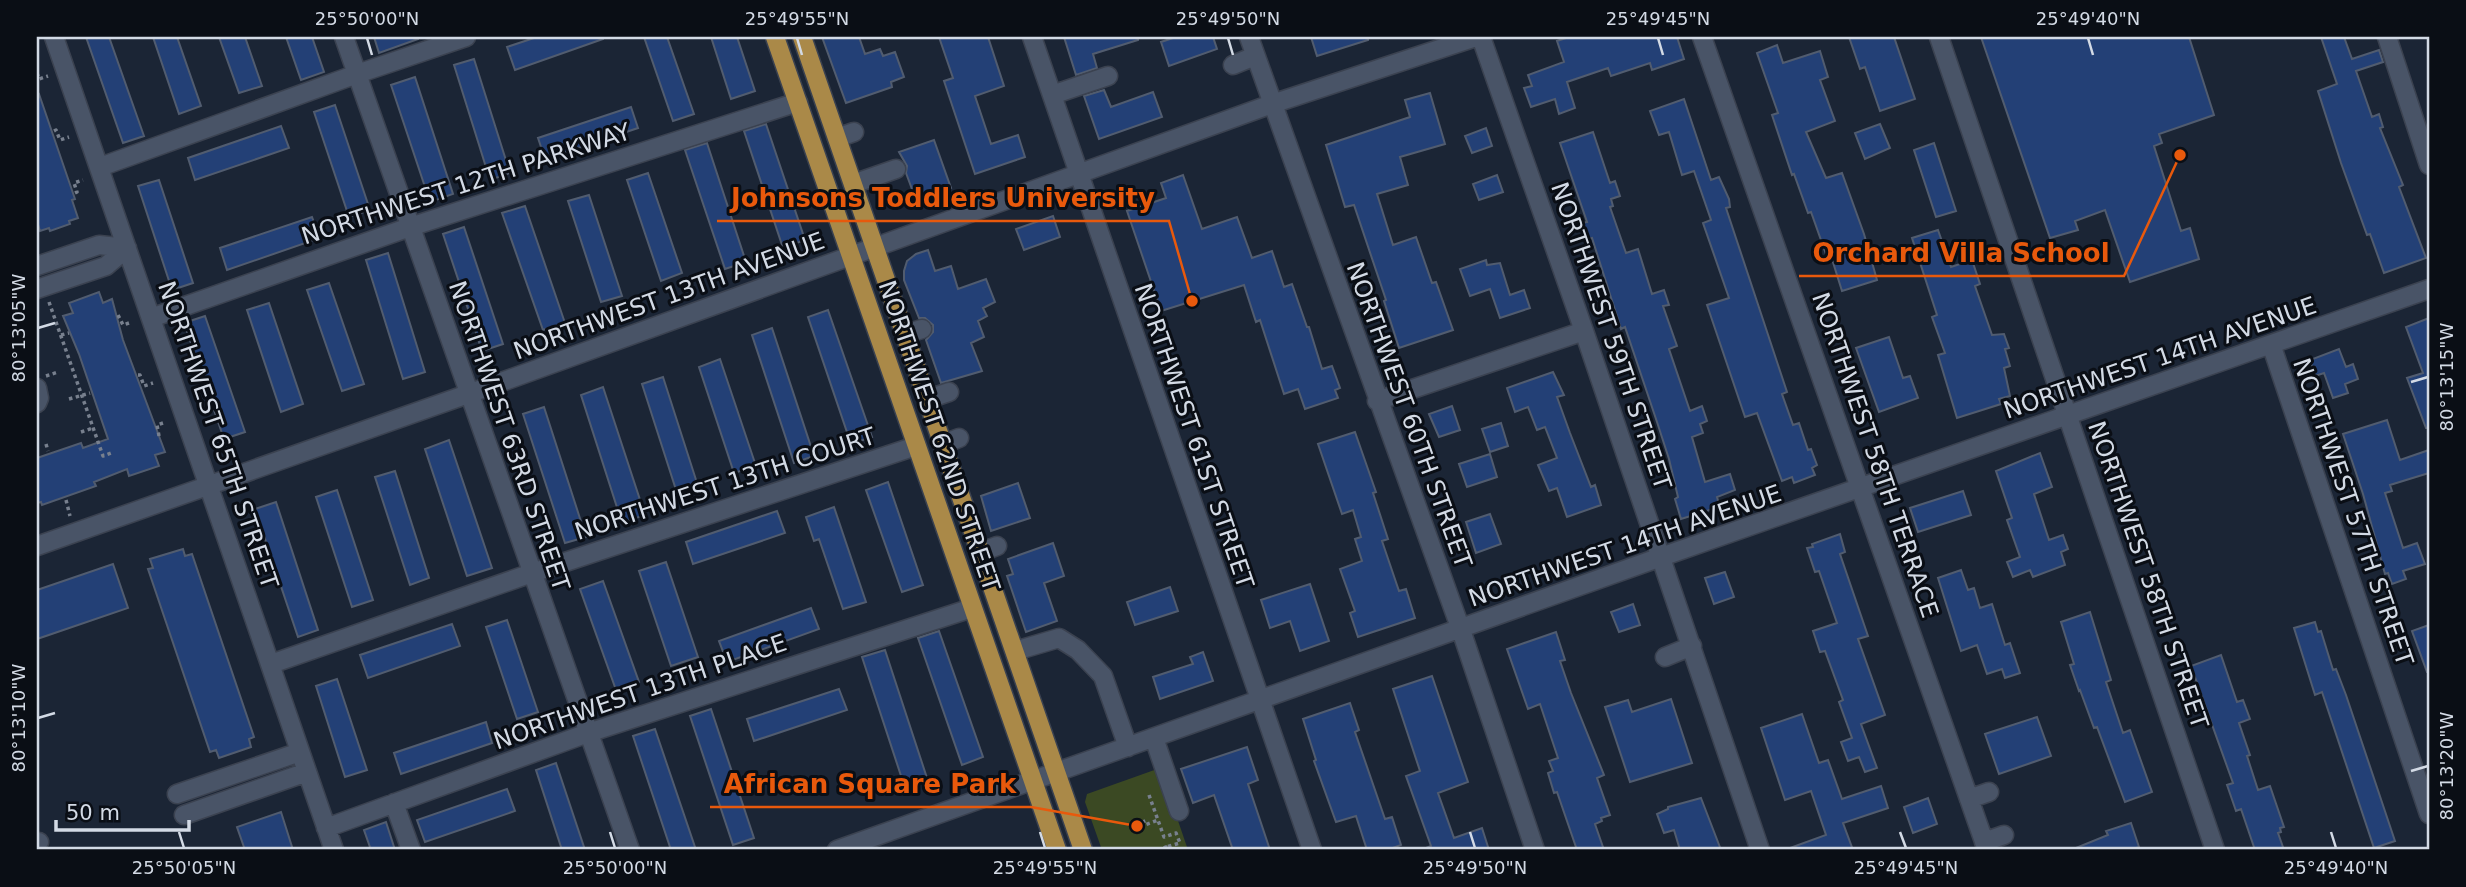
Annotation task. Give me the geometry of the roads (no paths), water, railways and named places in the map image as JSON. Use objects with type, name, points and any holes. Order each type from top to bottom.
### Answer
[{"type":"main road","name":"NORTHWEST 62ND STREET","points":[[775,37],[1057,850]]},
{"type":"main road","name":"NORTHWEST 62ND STREET","points":[[802,37],[846,135],[853,184],[874,246],[914,331],[928,399],[951,441],[989,549],[1014,651],[1083,850]]},
{"type":"street","name":"NORTHWEST 65TH STREET","points":[[54,37],[334,850]]},
{"type":"street","name":"NORTHWEST 63RD STREET","points":[[344,37],[630,850]]},
{"type":"street","points":[[100,167],[466,37]]},
{"type":"street","name":"NORTHWEST 61ST STREET","points":[[1032,37],[1311,850]]},
{"type":"street","name":"NORTHWEST 60TH STREET","points":[[1249,37],[1461,630],[1535,850]]},
{"type":"street","name":"NORTHWEST 13TH AVENUE","points":[[37,546],[468,394],[1272,104],[1478,37]]},
{"type":"street","name":"NORTHWEST 59TH STREET","points":[[1478,37],[1584,331],[1760,850]]},
{"type":"street","name":"NORTHWEST 58TH TERRACE","points":[[1702,37],[1985,846]]},
{"type":"street","name":"NORTHWEST 58TH STREET","points":[[1939,37],[2215,850]]},
{"type":"street","points":[[2387,37],[2429,165]]},
{"type":"street","points":[[1233,65],[1255,56]]},
{"type":"street","points":[[1052,95],[1108,76]]},
{"type":"street","name":"NORTHWEST 12TH PARKWAY","points":[[150,318],[410,227],[798,102]]},
{"type":"street","points":[[853,184],[896,169]]},
{"type":"street","points":[[37,266],[99,245],[127,248]]},
{"type":"street","points":[[41,292],[106,265],[127,248]]},
{"type":"street","name":"NORTHWEST 14TH AVENUE","points":[[837,850],[1661,557],[2429,289]]},
{"type":"street","points":[[1377,401],[1584,331]]},
{"type":"street","name":"NORTHWEST 57TH STREET","points":[[2271,344],[2429,814]]},
{"type":"street","points":[[37,403],[40,382]]},
{"type":"street","points":[[928,399],[949,392]]},
{"type":"street","name":"NORTHWEST 13TH COURT","points":[[271,664],[532,573],[916,446]]},
{"type":"street","name":"NORTHWEST 13TH PLACE","points":[[326,828],[588,733],[972,608]]},
{"type":"street","points":[[1014,651],[1059,638],[1078,650],[1103,676],[1128,747]]},
{"type":"street","points":[[1665,657],[1692,646]]},
{"type":"street","points":[[1154,738],[1179,811]]},
{"type":"street","points":[[177,794],[300,752]]},
{"type":"street","points":[[184,815],[307,772]]},
{"type":"street","points":[[1969,799],[1989,792]]},
{"type":"street","points":[[394,803],[411,850]]},
{"type":"street","points":[[1985,846],[2004,835]]},
{"type":"place","name":"Orchard Villa School","points":[[2180,155]]},
{"type":"place","name":"Johnsons Toddlers University","points":[[1192,301]]},
{"type":"place","name":"African Square Park","points":[[1137,826]]}]
